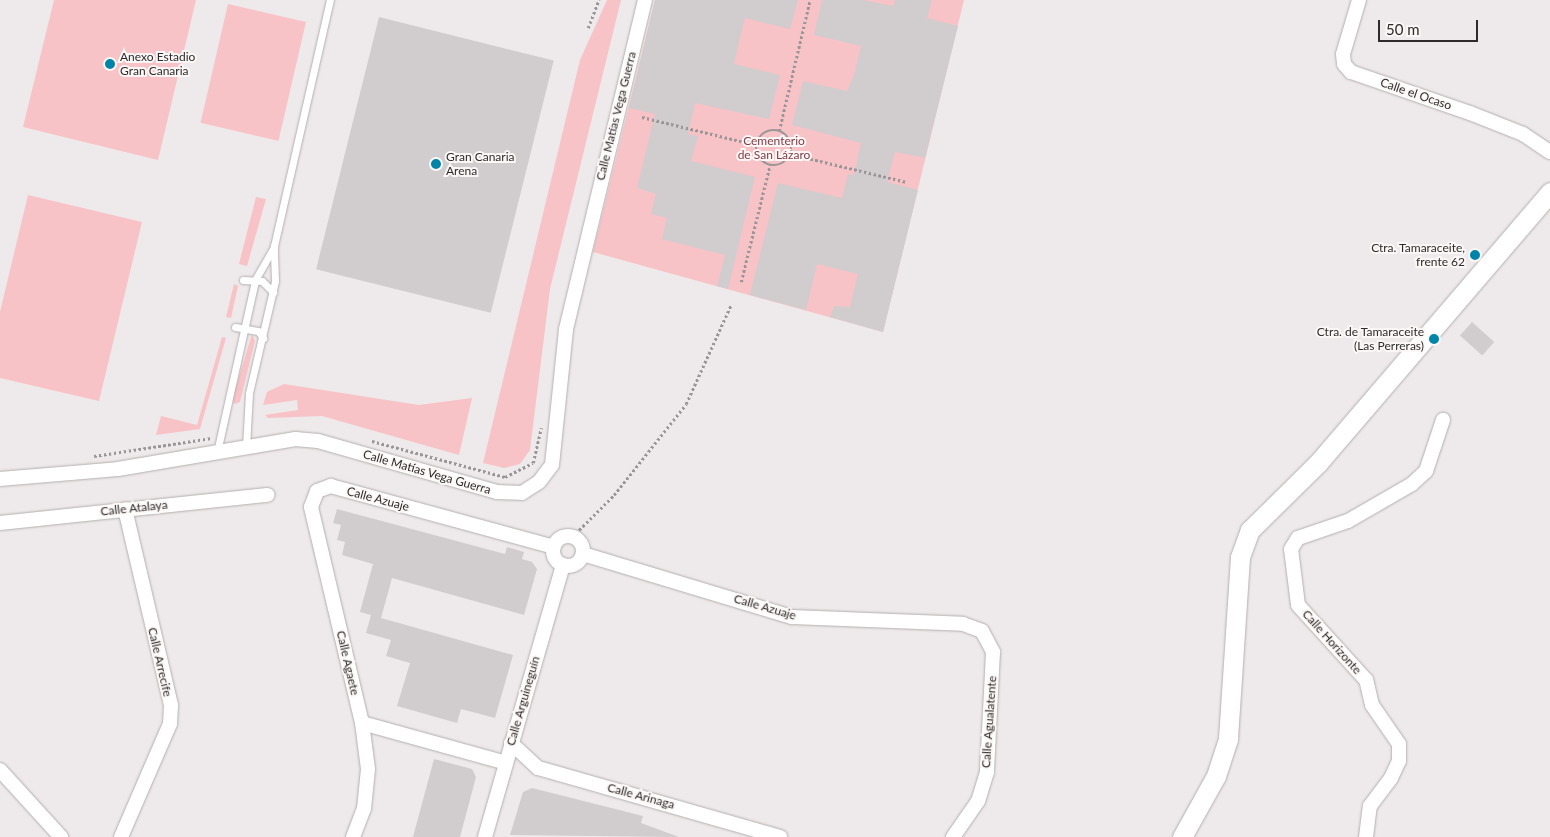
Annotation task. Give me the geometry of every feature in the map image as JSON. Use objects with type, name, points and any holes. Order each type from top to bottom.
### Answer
[{"type":"main road","points":[[1182,837],[1216,776],[1228,738],[1240,557],[1250,530],[1318,463],[1550,192]]},
{"type":"street","name":"Calle Matías Vega Guerra","points":[[0,479],[118,469],[295,439],[318,441],[497,492],[522,493],[539,482],[552,465],[568,320],[645,0]]},
{"type":"street","name":"Calle el Ocaso","points":[[1359,0],[1343,54],[1344,64],[1351,72],[1470,112],[1522,134],[1550,152]]},
{"type":"street","name":"Calle Horizonte","points":[[1366,837],[1370,806],[1391,778],[1399,761],[1399,744],[1372,705],[1366,680],[1298,605],[1291,548],[1298,538],[1348,521],[1412,484],[1426,471],[1443,420]]},
{"type":"street","name":"Calle Azuaje","points":[[317,490],[331,486],[554,548]]},
{"type":"street","name":"Calle Agaete","points":[[317,490],[311,508],[362,723],[368,769],[364,809],[353,837]]},
{"type":"street","name":"Calle Atalaya","points":[[0,523],[268,495]]},
{"type":"street","name":"Calle Arrecife","points":[[121,837],[170,724],[170,705],[125,509]]},
{"type":"street","points":[[572,537],[582,545],[583,554],[578,562],[563,564],[556,560],[554,548],[563,538],[572,537]]},
{"type":"street","name":"Calle Azuaje","points":[[583,554],[792,617],[963,624],[982,631]]},
{"type":"street","name":"Calle Arguineguín","points":[[485,837],[563,564]]},
{"type":"street","name":"Calle Agualatente","points":[[953,837],[978,800],[986,772],[993,652],[982,631]]},
{"type":"street","points":[[362,723],[506,762]]},
{"type":"street","name":"Calle Arinaga","points":[[511,743],[538,768],[780,837]]},
{"type":"street","points":[[0,770],[61,837]]},
{"type":"lane","points":[[246,447],[246,416],[273,292],[274,246],[330,0]]},
{"type":"lane","points":[[217,452],[255,280],[274,246]]},
{"type":"lane","points":[[243,280],[255,280],[269,284],[273,292]]},
{"type":"lane","points":[[234,326],[258,331],[263,338]]},
{"type":"path","points":[[588,28],[599,0]]},
{"type":"path","points":[[779,131],[810,0]]},
{"type":"path","points":[[642,117],[757,145]]},
{"type":"path","points":[[779,131],[791,143],[791,154],[780,165],[770,165],[761,160],[757,145],[767,132],[779,131]]},
{"type":"path","points":[[791,154],[907,182]]},
{"type":"path","points":[[741,282],[770,165]]},
{"type":"path","points":[[572,537],[614,495],[686,404],[731,305]]},
{"type":"path","points":[[369,440],[505,477],[520,474],[533,463],[542,422]]},
{"type":"path","points":[[88,457],[219,436]]},
{"type":"green space","name":"Anexo Estadio Gran Canaria","points":[[54,0],[196,0],[158,160],[23,127]]},
{"type":"green space","points":[[607,0],[621,0],[550,289],[530,450],[520,464],[504,468],[483,463],[580,60]]},
{"type":"green space","name":"Cementerio de San Lázaro","points":[[655,0],[964,0],[883,332],[593,252]]},
{"type":"green space","points":[[228,4],[306,22],[279,141],[201,123]]},
{"type":"green space","points":[[28,195],[142,222],[99,401],[0,378],[0,312]]},
{"type":"green space","points":[[256,197],[266,199],[247,266],[239,264]]},
{"type":"green space","points":[[234,284],[238,286],[231,318],[226,317]]},
{"type":"green space","points":[[252,334],[255,341],[240,402],[235,404],[232,400]]},
{"type":"green space","points":[[222,337],[226,338],[200,429],[156,435],[161,416],[197,425]]},
{"type":"green space","points":[[284,384],[419,405],[472,398],[459,455],[322,416],[268,418],[265,415],[298,410],[297,400],[263,405],[267,392]]},
{"type":"building","points":[[655,0],[798,0],[790,29],[745,18],[740,38],[734,64],[780,75],[769,119],[695,103],[688,134],[698,136],[691,161],[755,177],[728,289],[717,286],[725,255],[662,239],[667,218],[651,214],[656,194],[637,188],[655,114],[629,108]]},
{"type":"building","points":[[822,0],[864,0],[893,6],[895,0],[932,0],[927,18],[958,26],[925,158],[895,152],[887,182],[918,190],[883,332],[830,317],[834,306],[850,307],[858,274],[817,264],[806,310],[750,295],[778,183],[842,198],[848,174],[854,175],[861,143],[792,125],[803,81],[847,91],[854,75],[861,46],[814,35]]},
{"type":"building","name":"Gran Canaria Arena","points":[[379,17],[554,61],[491,313],[316,269]]},
{"type":"building","points":[[1472,322],[1494,342],[1482,355],[1460,335]]},
{"type":"building","points":[[337,509],[505,554],[507,547],[524,552],[522,559],[532,562],[537,569],[524,615],[392,578],[381,618],[513,655],[495,718],[461,709],[457,723],[397,706],[410,663],[386,656],[391,640],[366,633],[371,615],[360,612],[373,564],[342,555],[345,542],[337,540],[341,525],[333,523]]},
{"type":"building","points":[[434,759],[472,769],[476,777],[460,837],[413,837]]},
{"type":"building","points":[[532,788],[643,816],[641,823],[679,837],[510,835],[523,792]]},
{"type":"place","name":"Anexo Estadio Gran Canaria","points":[[110,64]]},
{"type":"place","name":"Gran Canaria Arena","points":[[436,164]]},
{"type":"place","name":"Ctra. Tamaraceite, frente 62","points":[[1475,255]]},
{"type":"place","name":"Ctra. de Tamaraceite (Las Perreras)","points":[[1434,339]]}]
